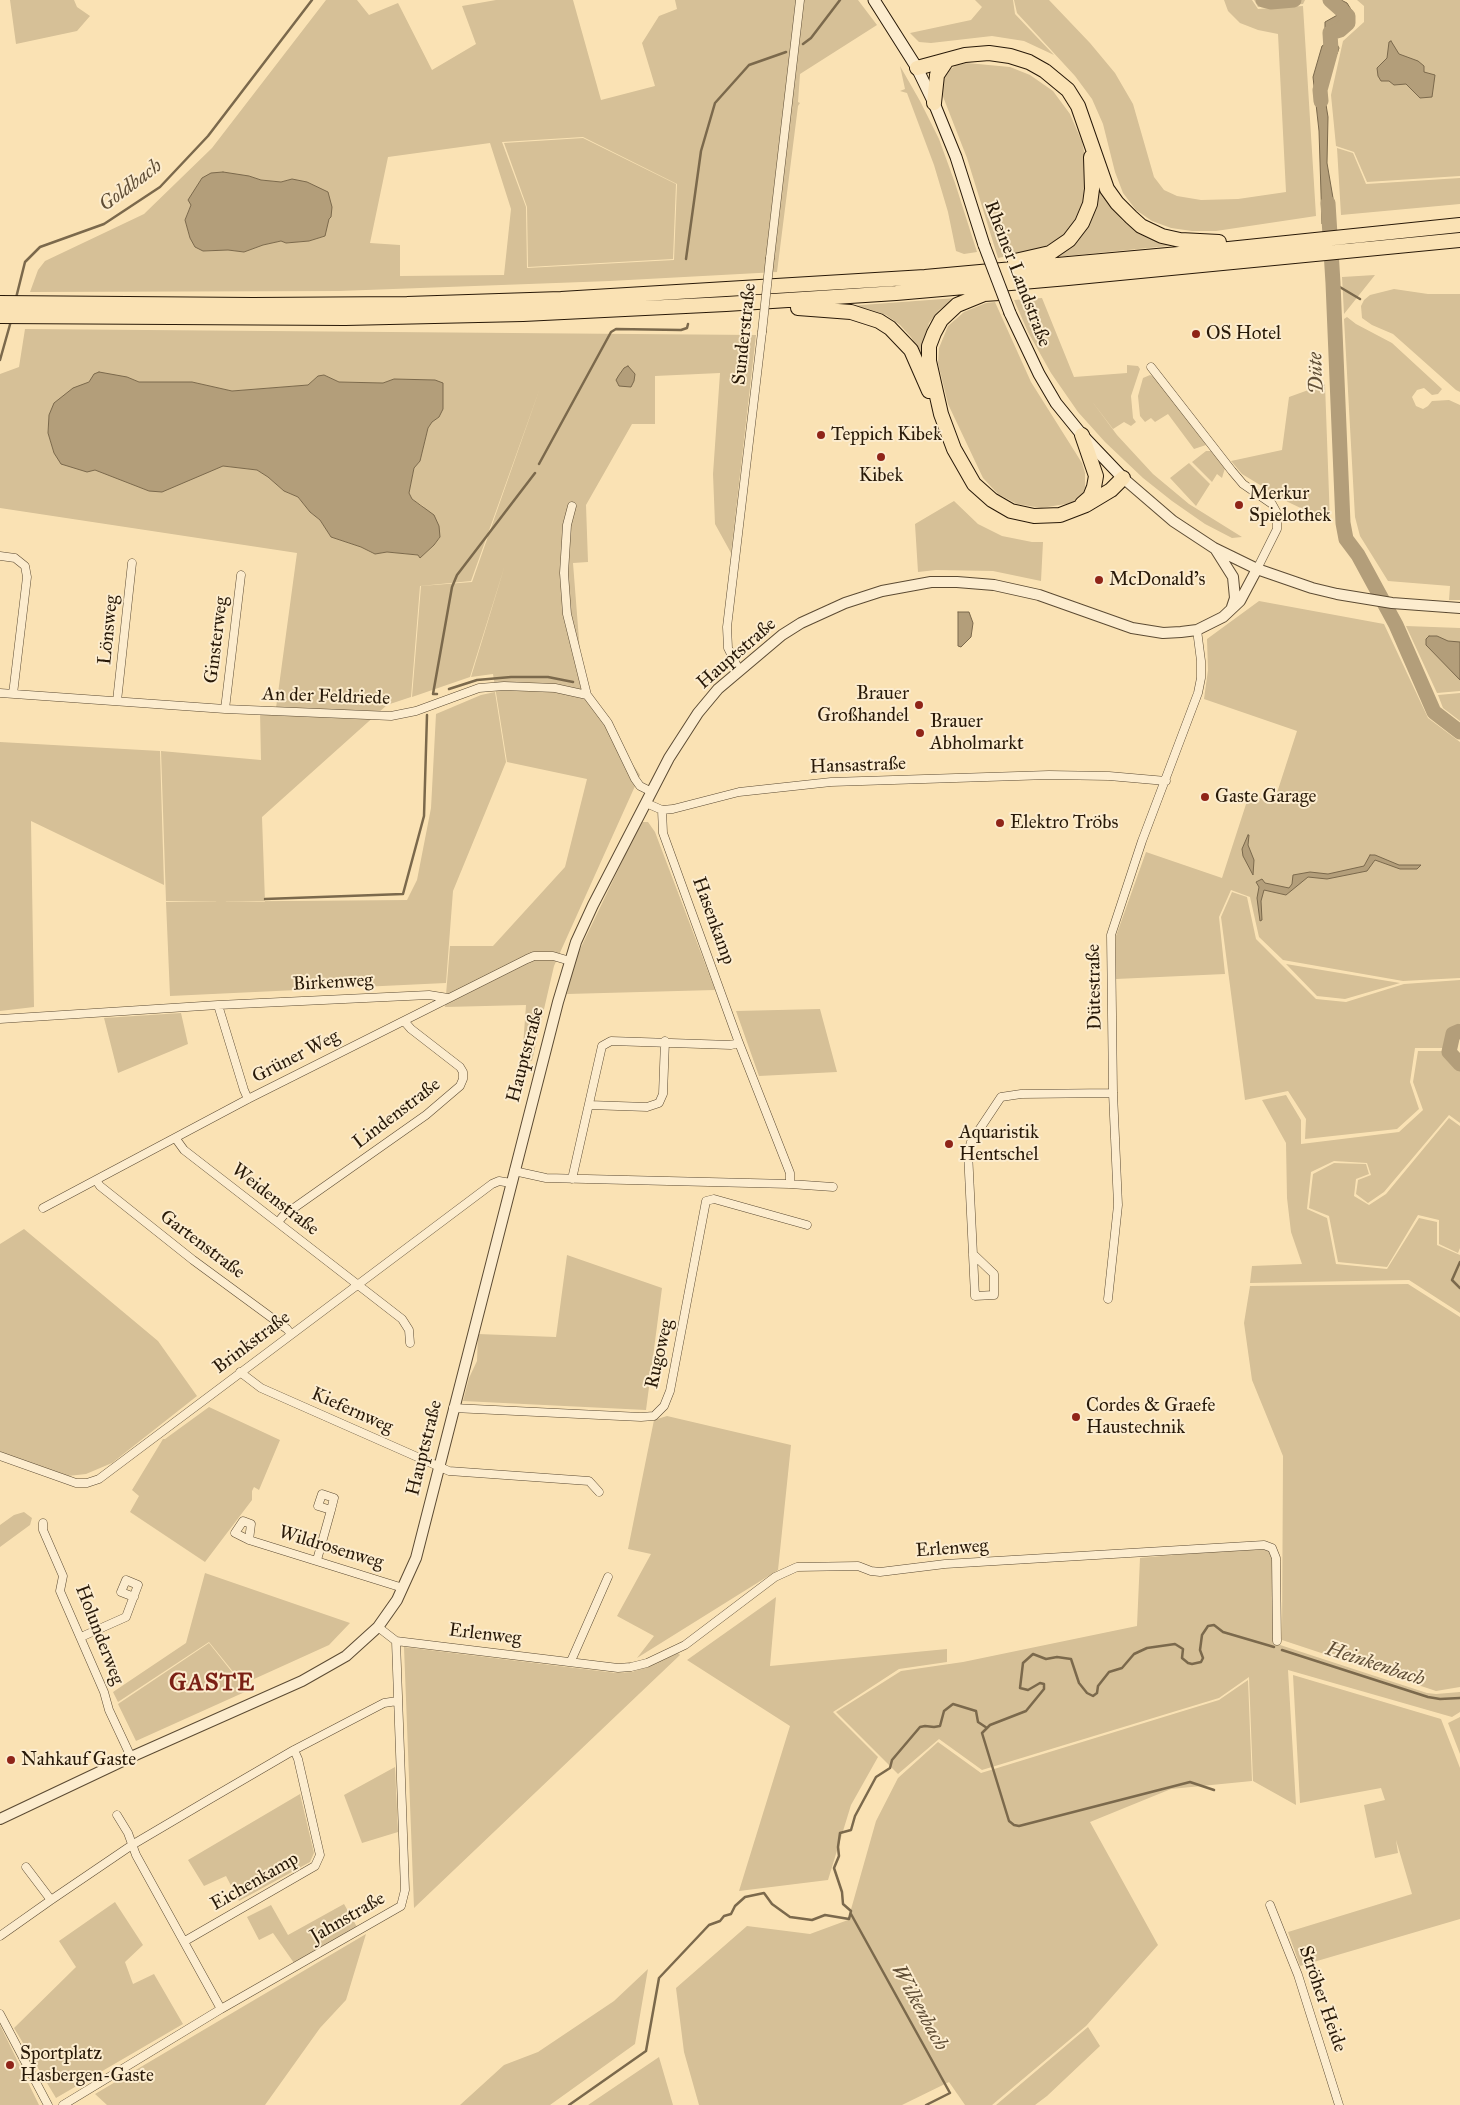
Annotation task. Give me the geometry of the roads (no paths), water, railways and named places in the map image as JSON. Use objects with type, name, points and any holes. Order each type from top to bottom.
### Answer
[{"type":"highway","points":[[917,68],[966,55],[989,53],[1010,56],[1029,62],[1046,71],[1068,90],[1078,106],[1107,189],[1117,203],[1141,226],[1162,236],[1180,240],[1203,243],[1239,241],[1256,247]]},
{"type":"highway","points":[[934,102],[937,75],[947,60]]},
{"type":"highway","points":[[925,277],[949,268],[1025,260],[1050,253],[1069,240],[1082,223],[1090,204],[1092,176],[1089,136]]},
{"type":"highway","points":[[2,310],[27,303],[408,304],[561,299],[925,277],[1256,247],[1460,226]]},
{"type":"highway","points":[[2,310],[24,317],[402,317],[726,304],[896,293],[1341,253],[1460,240]]},
{"type":"highway","points":[[1068,278],[1062,286],[984,294],[965,300],[948,312],[934,333],[929,346],[931,370],[941,414],[954,449],[974,484],[992,500],[1011,510],[1034,516],[1060,515],[1094,500],[1111,490],[1123,478]]},
{"type":"highway","points":[[726,304],[743,311],[811,307],[834,309],[865,315],[879,321],[896,334],[911,350],[932,399],[941,414]]},
{"type":"highway","points":[[1060,515],[1084,503],[1094,487],[1096,476],[1082,435]]},
{"type":"main road","name":"Rheiner Landstraße","points":[[874,0],[917,68],[934,102],[956,157],[984,244],[1010,313],[1046,388],[1082,435],[1123,478]]},
{"type":"street","name":"Sunderstraße","points":[[739,670],[728,648],[727,627],[800,0]]},
{"type":"street","points":[[1151,367],[1243,484],[1272,504],[1277,513],[1277,529],[1257,569]]},
{"type":"street","name":"Rheiner Landstraße","points":[[1123,478],[1173,521],[1214,548],[1257,569],[1312,588],[1371,600],[1460,608]]},
{"type":"street","points":[[572,506],[568,525],[564,573],[567,614],[587,695],[608,723],[640,786],[652,792]]},
{"type":"street","points":[[1214,548],[1225,562],[1233,577],[1235,588],[1232,608],[1223,617]]},
{"type":"street","points":[[0,556],[15,558],[25,566],[27,577],[13,694]]},
{"type":"street","name":"Lönsweg","points":[[117,701],[132,564]]},
{"type":"street","name":"Hauptstraße","points":[[0,1819],[131,1757],[302,1681],[346,1656],[378,1627],[403,1588],[416,1558],[514,1171],[570,961],[593,906],[669,758],[698,713],[718,689],[782,635],[824,612],[882,591],[932,582],[957,582],[1018,590],[1063,602],[1140,630],[1163,633],[1197,630],[1223,617],[1240,601],[1257,569]]},
{"type":"street","name":"Ginsterweg","points":[[225,709],[241,574]]},
{"type":"street","name":"Dütestraße","points":[[1108,1299],[1118,1205],[1113,1093],[1111,935],[1142,841],[1198,693],[1201,678],[1201,661],[1197,630]]},
{"type":"street","name":"An der Feldriede","points":[[0,693],[225,709],[391,716],[416,711],[479,688],[504,686],[555,688],[587,695]]},
{"type":"street","name":"Hansastraße","points":[[662,810],[758,789],[831,782],[1049,775],[1109,776],[1166,781]]},
{"type":"street","points":[[646,803],[662,810]]},
{"type":"street","name":"Hasenkamp","points":[[662,810],[663,833],[790,1174],[790,1184]]},
{"type":"street","name":"Grüner Weg","points":[[43,1208],[248,1100],[534,956],[553,956],[570,961]]},
{"type":"street","name":"Birkenweg","points":[[0,1019],[218,1005],[429,995],[448,998]]},
{"type":"street","points":[[218,1005],[248,1100]]},
{"type":"street","name":"Lindenstraße","points":[[278,1222],[284,1215],[426,1115],[460,1086],[464,1079],[460,1067],[411,1029],[404,1021]]},
{"type":"street","points":[[572,1179],[602,1046],[611,1041],[665,1041],[731,1045],[740,1043]]},
{"type":"street","points":[[589,1105],[647,1107],[659,1103],[663,1094],[665,1041]]},
{"type":"street","points":[[973,1254],[994,1274],[994,1295],[975,1296],[968,1152],[971,1142],[1001,1097],[1027,1094],[1113,1093]]},
{"type":"street","name":"Weidenstraße","points":[[176,1138],[184,1150],[402,1319],[408,1330],[410,1343]]},
{"type":"street","points":[[514,1171],[546,1178],[833,1186]]},
{"type":"street","name":"Gartenstraße","points":[[96,1180],[100,1186],[146,1223],[287,1329],[291,1334]]},
{"type":"street","name":"Brinkstraße","points":[[0,1456],[76,1483],[87,1484],[99,1479],[356,1284],[492,1184],[499,1181],[511,1183]]},
{"type":"street","name":"Rugoweg","points":[[453,1408],[641,1417],[654,1416],[664,1406],[670,1390],[706,1201],[714,1199],[807,1225]]},
{"type":"street","name":"Kiefernweg","points":[[240,1372],[261,1388],[439,1467],[456,1472],[588,1480],[599,1492]]},
{"type":"street","points":[[316,1560],[331,1510]]},
{"type":"street","name":"Holunderweg","points":[[42,1523],[43,1530],[63,1576],[60,1591],[104,1692],[109,1710],[131,1757]]},
{"type":"street","name":"Wildrosenweg","points":[[249,1540],[403,1588]]},
{"type":"street","name":"Erlenweg","points":[[396,1641],[618,1668],[631,1667],[647,1663],[685,1645],[775,1577],[797,1567],[858,1566],[871,1572],[880,1572],[945,1564],[1264,1545],[1272,1548],[1276,1558],[1277,1641]]},
{"type":"street","points":[[571,1661],[608,1577]]},
{"type":"street","points":[[81,1637],[126,1617],[134,1597]]},
{"type":"street","points":[[378,1627],[396,1641]]},
{"type":"street","name":"Jahnstraße","points":[[63,2105],[221,2009],[401,1906],[405,1890],[396,1641]]},
{"type":"street","points":[[0,1936],[132,1845],[294,1750],[384,1703],[397,1700]]},
{"type":"street","name":"Eichenkamp","points":[[185,1941],[315,1866],[320,1856],[298,1759],[294,1750]]},
{"type":"street","points":[[117,1814],[128,1833],[136,1855],[221,2009]]},
{"type":"street","points":[[26,1867],[51,1900]]},
{"type":"street","name":"Ströher Heide","points":[[1270,1905],[1298,1975],[1339,2105]]},
{"type":"street","points":[[0,2014],[48,2105]]},
{"type":"waterway","name":"Goldbach","points":[[16,298],[25,262],[40,247],[104,224],[160,187],[208,136],[312,0]]},
{"type":"waterway","points":[[803,44],[811,38],[840,0]]},
{"type":"waterway","name":"Düte","points":[[1263,0],[1271,2],[1294,0]]},
{"type":"waterway","name":"Düte","points":[[1321,101],[1320,90],[1331,50],[1330,33],[1340,30],[1348,23],[1348,16],[1330,0]]},
{"type":"waterway","points":[[686,259],[701,151],[715,103],[749,65],[786,52]]},
{"type":"waterway","name":"Düte","points":[[1328,203],[1343,523],[1346,539],[1358,555],[1396,625],[1434,712],[1460,732]]},
{"type":"waterway","points":[[1333,283],[1360,299]]},
{"type":"waterway","name":"Goldbach","points":[[0,360],[11,321]]},
{"type":"waterway","points":[[539,464],[611,332],[616,329],[681,330],[687,328],[688,324]]},
{"type":"waterway","points":[[437,694],[433,694],[452,587],[457,575],[535,473]]},
{"type":"waterway","points":[[449,689],[477,680],[511,677],[548,677],[573,682]]},
{"type":"waterway","points":[[265,899],[403,894],[424,816],[427,715]]},
{"type":"waterway","name":"Düte","points":[[1460,1031],[1453,1034],[1449,1052],[1460,1064]]},
{"type":"waterway","name":"Heinkenbach","points":[[1460,1262],[1452,1280],[1460,1288]]},
{"type":"waterway","name":"Heinkenbach","points":[[569,2105],[646,2051],[659,1978],[709,1925],[731,1914],[735,1906],[745,1897],[764,1893],[772,1904],[790,1917],[812,1920],[825,1915],[849,1919],[851,1911],[843,1904],[842,1892],[834,1868],[839,1856],[840,1833],[851,1830],[855,1816],[876,1777],[890,1768],[892,1760],[920,1727],[940,1726],[944,1711],[953,1704],[976,1711],[978,1722],[987,1728],[990,1725],[1026,1711],[1044,1689],[1044,1684],[1040,1683],[1028,1690],[1020,1688],[1023,1663],[1033,1654],[1046,1659],[1057,1657],[1071,1659],[1079,1683],[1087,1693],[1093,1696],[1097,1693],[1098,1686],[1109,1672],[1122,1668],[1134,1654],[1147,1648],[1175,1644],[1183,1649],[1182,1658],[1188,1663],[1201,1662],[1203,1658],[1200,1650],[1202,1635],[1208,1626],[1214,1625],[1223,1632],[1274,1647]]},
{"type":"waterway","name":"Heinkenbach","points":[[1282,1650],[1428,1697],[1440,1699],[1460,1698]]},
{"type":"waterway","points":[[987,1728],[982,1733],[1009,1821],[1014,1825],[1019,1826],[1190,1782],[1214,1790]]},
{"type":"waterway","name":"Wilkenbach","points":[[851,1914],[950,2093],[926,2105]]},
{"type":"place","name":"OS Hotel","points":[[1196,334]]},
{"type":"place","name":"Teppich Kibek","points":[[821,435]]},
{"type":"place","name":"Kibek","points":[[881,457]]},
{"type":"place","name":"Merkur Spielothek","points":[[1239,505]]},
{"type":"place","name":"McDonald's","points":[[1099,580]]},
{"type":"place","name":"Brauer Großhandel","points":[[919,705]]},
{"type":"place","name":"Brauer Abholmarkt","points":[[920,733]]},
{"type":"place","name":"Gaste Garage","points":[[1205,797]]},
{"type":"place","name":"Elektro Tröbs","points":[[1000,823]]},
{"type":"place","name":"Aquaristik Hentschel","points":[[949,1144]]},
{"type":"place","name":"Cordes & Graefe Haustechnik","points":[[1076,1417]]},
{"type":"place","name":"Nahkauf Gaste","points":[[11,1760]]},
{"type":"place","name":"Sportplatz Hasbergen-Gaste","points":[[10,2065]]},
{"type":"district","name":"GASTE","points":[[212,1684]]}]
